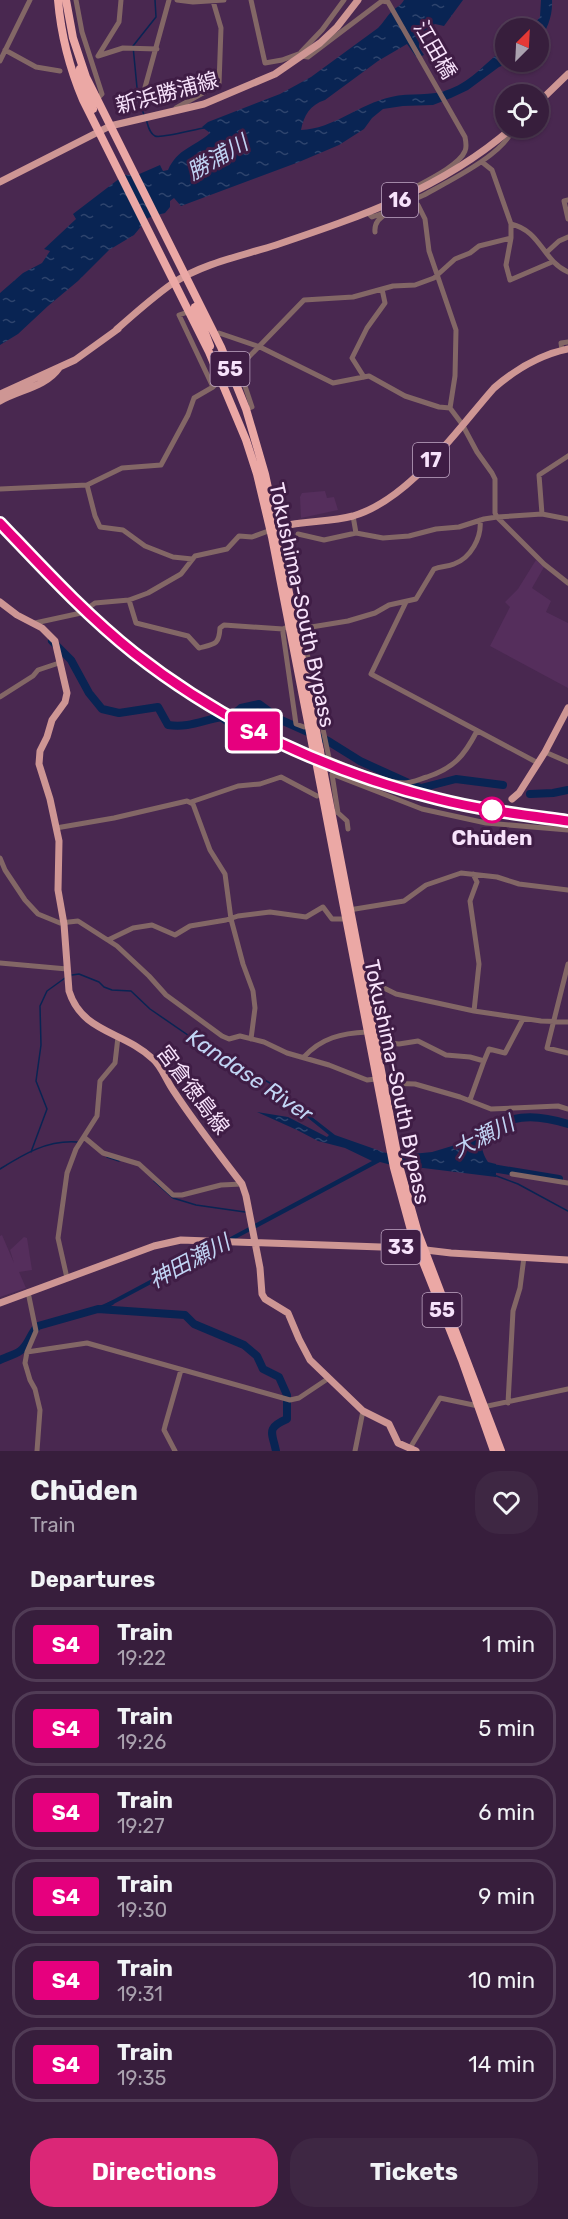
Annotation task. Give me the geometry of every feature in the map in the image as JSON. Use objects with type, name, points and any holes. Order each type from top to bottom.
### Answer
[{"type":"highway","name":"Tokushima-South Bypass","points":[[58,0],[61,30],[68,60],[99,134],[180,280],[220,346],[246,409],[274,529],[317,750],[345,919],[361,986],[397,1168],[422,1250],[480,1406],[494,1451]]},
{"type":"highway","name":"Tokushima-South Bypass","points":[[66,0],[73,38],[96,100],[180,280],[188,312],[258,462]]},
{"type":"highway","points":[[79,58],[81,79],[100,123],[99,134]]},
{"type":"highway","points":[[180,280],[203,324],[216,368]]},
{"type":"highway","name":"Tokushima-South Bypass","points":[[319,763],[350,910],[367,1032],[372,1041]]},
{"type":"highway","name":"Tokushima-South Bypass","points":[[480,1406],[501,1451]]},
{"type":"main road","name":"新浜勝浦線","points":[[0,182],[111,128],[204,104],[275,74],[320,44],[358,0]]},
{"type":"main road","points":[[549,92],[568,74]]},
{"type":"main road","name":"16","points":[[0,394],[60,368],[89,351],[180,280],[211,265],[368,213],[405,198],[464,165],[499,138]]},
{"type":"main road","name":"17","points":[[274,529],[353,516],[391,498],[404,488],[509,375],[525,364],[565,349]]},
{"type":"main road","points":[[0,401],[46,381],[60,368]]},
{"type":"main road","name":"宮倉徳島線","points":[[0,602],[17,615],[35,623],[55,641],[67,697],[52,720],[39,758],[60,849],[58,890],[64,924],[69,991],[78,1011],[91,1022],[141,1049],[156,1061],[174,1092],[242,1184],[260,1268],[262,1294],[265,1299],[288,1313],[310,1360],[363,1411],[389,1425],[399,1443],[413,1450]]},
{"type":"main road","points":[[512,799],[519,793],[545,752],[568,708]]},
{"type":"main road","name":"33","points":[[0,1303],[154,1246],[181,1240],[422,1250],[568,1260]]},
{"type":"street","points":[[0,61],[30,0]]},
{"type":"street","points":[[76,0],[80,25],[102,94],[96,100]]},
{"type":"street","points":[[121,0],[119,22],[97,58],[123,48],[157,49]]},
{"type":"street","points":[[144,92],[168,0]]},
{"type":"street","points":[[177,0],[224,0]]},
{"type":"street","points":[[251,0],[265,63],[301,55],[344,0]]},
{"type":"street","points":[[173,112],[176,108],[219,84],[221,24],[213,1]]},
{"type":"street","name":"江田橋","points":[[301,55],[308,57],[382,1],[387,2],[392,8],[465,137],[466,150],[448,167],[410,190],[405,198]]},
{"type":"street","points":[[5,50],[36,67],[60,71]]},
{"type":"street","points":[[375,232],[377,222],[402,203],[405,198],[415,199],[424,195],[482,162],[507,138]]},
{"type":"street","points":[[482,162],[492,170],[511,224],[506,265],[510,280],[552,262]]},
{"type":"street","points":[[568,200],[564,201],[568,219]]},
{"type":"street","points":[[368,213],[372,217],[417,205],[427,225],[427,242],[444,300],[456,330],[455,376],[450,408],[495,479],[497,517],[544,564],[568,583]]},
{"type":"street","points":[[511,224],[528,230],[547,252],[552,262],[568,272]]},
{"type":"street","points":[[547,252],[559,241],[568,237]]},
{"type":"street","points":[[246,409],[252,407],[239,367],[304,300],[353,297],[382,289],[414,285],[437,274],[455,259],[470,253],[479,246],[511,238]]},
{"type":"street","points":[[364,376],[352,358],[367,328],[385,303],[382,289]]},
{"type":"street","points":[[0,489],[87,485],[122,468],[161,465],[165,462],[194,398],[215,385],[179,315],[188,312]]},
{"type":"street","points":[[219,333],[260,347],[333,383],[364,376],[374,378],[405,396],[439,407],[450,408]]},
{"type":"street","points":[[565,349],[561,343],[568,342]]},
{"type":"street","points":[[542,514],[539,475],[568,456]]},
{"type":"street","points":[[87,485],[100,527],[123,530],[145,546],[173,557],[192,560]]},
{"type":"street","points":[[298,534],[324,540],[356,533],[379,538],[393,538],[436,529],[459,527],[497,517],[542,514],[568,519]]},
{"type":"street","points":[[353,516],[356,533]]},
{"type":"street","points":[[129,600],[136,623],[188,636],[199,648],[216,643],[219,639],[220,628],[224,625],[293,629],[348,621],[375,613],[389,605],[416,598],[434,569],[455,564],[475,545],[480,535],[480,520]]},
{"type":"street","points":[[35,623],[81,613],[95,603],[129,600],[148,593],[181,574],[192,560],[203,553],[227,549],[240,536],[252,537],[274,529]]},
{"type":"street","points":[[406,602],[371,674],[538,763]]},
{"type":"street","points":[[293,629],[296,724],[304,727]]},
{"type":"street","points":[[293,629],[329,758],[332,760],[374,776],[404,783],[447,769],[460,758],[477,731]]},
{"type":"street","points":[[0,697],[33,676],[38,670],[59,663]]},
{"type":"street","points":[[545,752],[568,762]]},
{"type":"street","points":[[348,827],[347,820],[336,812],[332,774],[422,809],[486,823],[568,830]]},
{"type":"street","points":[[56,828],[190,802],[238,786],[260,784],[281,777],[317,796]]},
{"type":"street","points":[[190,802],[210,850],[225,874],[231,919],[253,991],[255,1008],[251,1039]]},
{"type":"street","points":[[0,858],[24,900],[38,914],[64,924],[78,921],[108,940],[149,976],[166,995],[193,1013],[211,1030],[229,1039],[240,1036],[367,1080],[416,1084],[470,1100],[491,1109],[558,1106],[568,1109]]},
{"type":"street","points":[[350,910],[404,901],[426,885],[461,873],[568,890]]},
{"type":"street","points":[[473,874],[477,882],[471,907],[479,964],[474,1011]]},
{"type":"street","points":[[108,940],[133,928],[152,925],[175,934],[190,926],[238,916],[270,912],[306,916],[323,907],[332,919],[345,919]]},
{"type":"street","points":[[0,963],[67,969]]},
{"type":"street","points":[[568,966],[547,1048],[568,1053]]},
{"type":"street","points":[[361,986],[382,987],[396,994],[474,1011],[523,1019],[568,1022]]},
{"type":"street","points":[[470,1100],[489,1049],[505,1053],[523,1019]]},
{"type":"street","points":[[304,1057],[317,1046],[338,1035],[367,1032]]},
{"type":"street","points":[[66,1278],[58,1238],[69,1166],[76,1149],[97,1116],[100,1081],[115,1064],[118,1037]]},
{"type":"street","points":[[372,1041],[399,1044],[418,1041],[446,1055],[484,1061]]},
{"type":"street","points":[[84,1138],[103,1153],[139,1164],[173,1195],[182,1195],[221,1185],[242,1184]]},
{"type":"street","points":[[512,1174],[568,1184]]},
{"type":"street","points":[[508,1403],[513,1311],[520,1288],[524,1257]]},
{"type":"street","points":[[28,1292],[36,1327],[25,1363],[40,1410],[38,1451]]},
{"type":"street","points":[[27,1352],[87,1343],[288,1400],[299,1398],[329,1378]]},
{"type":"street","points":[[175,1451],[164,1430],[181,1370]]},
{"type":"street","points":[[413,1450],[441,1398],[480,1406],[508,1403],[568,1389]]},
{"type":"street","points":[[355,1451],[363,1411]]},
{"type":"shaded area","points":[[325,491],[327,498],[334,497],[338,510],[301,518],[300,497],[302,493]]},
{"type":"shaded area","points":[[536,560],[544,567],[532,588],[551,601],[546,612],[568,623],[568,688],[490,646],[510,607],[505,602],[518,589]]},
{"type":"shaded area","points":[[2,1235],[14,1263],[10,1250],[24,1237],[27,1238],[32,1270],[19,1272],[26,1288],[0,1297],[0,1236]]},
{"type":"water","name":"勝浦川","points":[[404,0],[463,0],[444,26],[435,24],[420,36],[419,47],[424,55],[417,58],[407,44],[378,61],[312,108],[306,115],[301,130],[313,129],[335,121],[379,100],[450,89],[472,76],[495,56],[495,70],[468,90],[433,105],[383,109],[364,129],[339,145],[299,162],[181,206],[174,198],[170,201],[170,207],[165,213],[148,218],[134,235],[109,250],[18,334],[0,345],[0,293],[23,273],[42,263],[50,251],[44,249],[76,219],[73,214],[124,175],[137,175],[160,165],[163,171],[168,170],[176,157],[210,133],[202,127],[208,122],[280,94],[311,77],[378,28]]},
{"type":"water","points":[[541,0],[552,0],[549,22],[549,18],[540,17]]},
{"type":"water","points":[[294,1103],[335,1135],[386,1153],[402,1155],[432,1152],[452,1146],[485,1127],[483,1151],[488,1162],[496,1164],[496,1177],[423,1168],[407,1169],[380,1162],[108,1307],[107,1303],[372,1161],[345,1148],[318,1141],[257,1112],[288,1117],[327,1137],[329,1135],[292,1105]]},
{"type":"waterway","points":[[144,115],[138,98],[133,46],[156,17],[155,0]]},
{"type":"waterway","points":[[146,119],[151,133],[158,137],[204,128]]},
{"type":"waterway","points":[[52,641],[71,660],[89,693],[102,709],[119,713],[158,707],[168,725],[182,726],[221,717],[228,722],[241,708],[259,704],[281,720],[328,741],[360,761],[421,788],[456,779],[503,785]]},
{"type":"waterway","points":[[530,794],[568,790]]},
{"type":"waterway","name":"Kandase River","points":[[72,975],[79,974],[112,990],[131,991],[150,1009],[211,1051],[270,1083],[294,1105]]},
{"type":"waterway","name":"Kandase River","points":[[31,1152],[47,1109],[36,1081],[41,1045],[40,1006],[47,991],[65,978]]},
{"type":"waterway","name":"大瀬川","points":[[477,1134],[501,1123],[521,1118],[543,1118],[568,1124]]},
{"type":"waterway","points":[[0,1169],[27,1153],[46,1146],[77,1142]]},
{"type":"waterway","points":[[107,1157],[119,1161]]},
{"type":"waterway","name":"神田瀬川","points":[[486,1167],[559,1179]]},
{"type":"waterway","points":[[494,1175],[518,1184],[568,1211]]},
{"type":"waterway","points":[[154,1181],[173,1198],[196,1205],[245,1212]]},
{"type":"waterway","name":"神田瀬川","points":[[98,1309],[112,1303]]},
{"type":"waterway","points":[[0,1360],[23,1348],[38,1326],[98,1309],[185,1315],[194,1324],[244,1345],[257,1356],[263,1369],[279,1377],[287,1395],[287,1419],[273,1428],[272,1435],[276,1451]]},
{"type":"railway","points":[[0,523],[98,623],[168,678],[240,723],[317,759],[397,788],[470,806],[568,821]]},
{"type":"train","name":"S4","points":[[0,523],[87,612],[134,652],[176,684],[253,730],[334,767],[398,788],[440,800],[568,821]]},
{"type":"place","name":"Chūden","points":[[492,810]]}]
